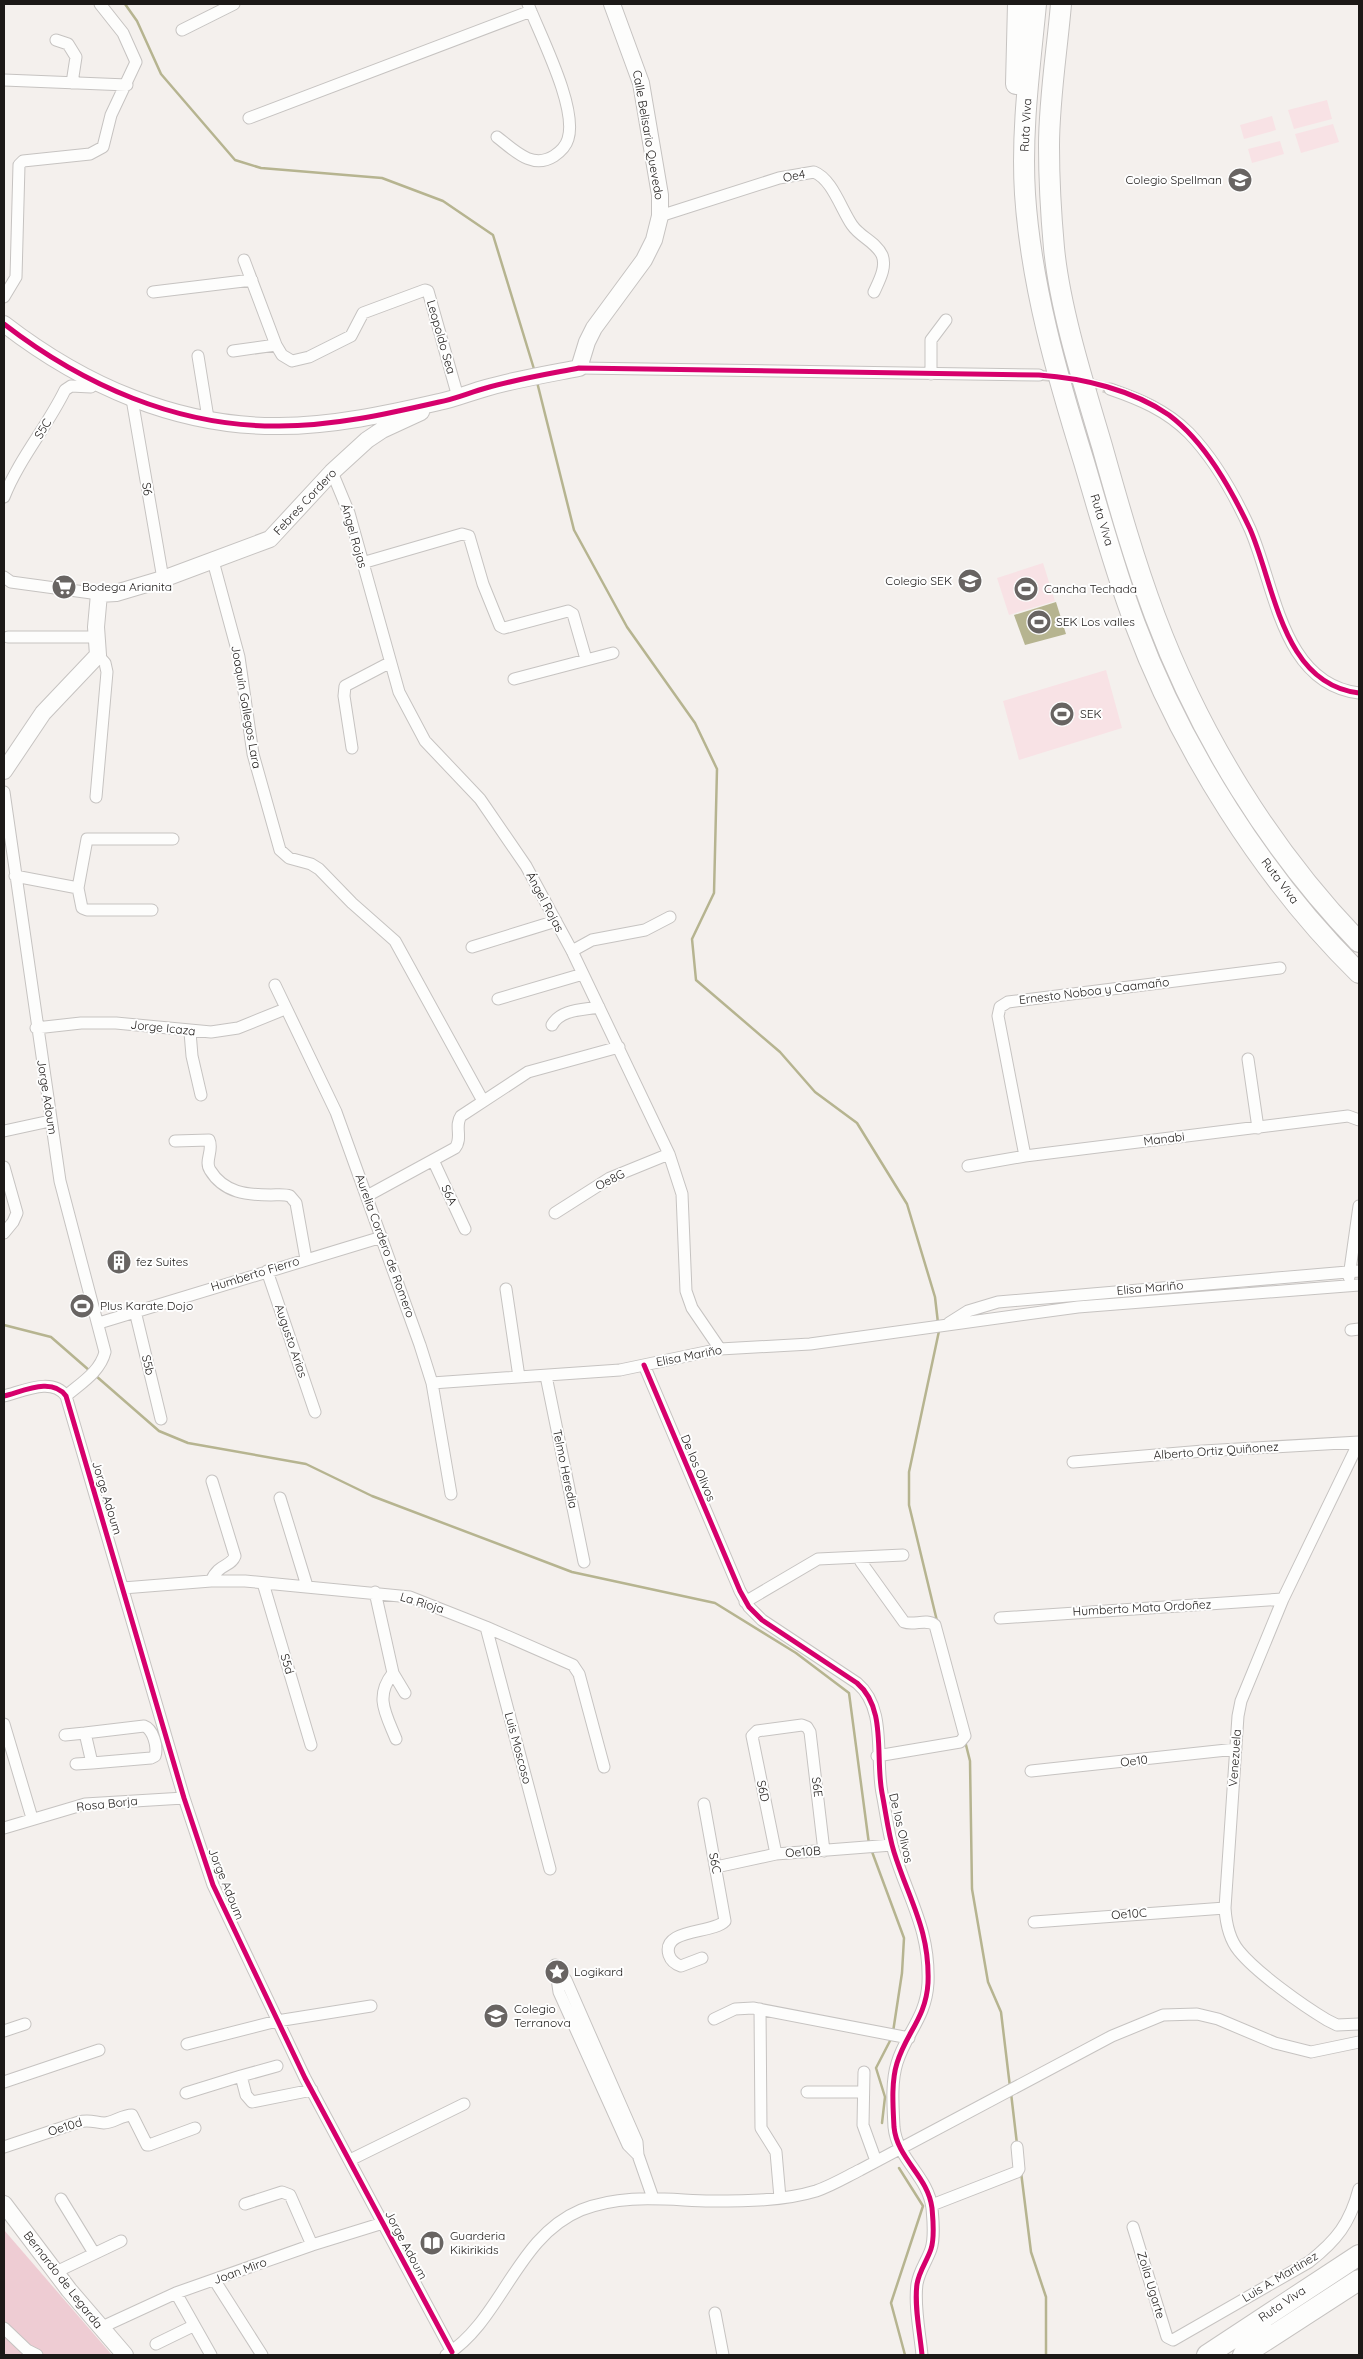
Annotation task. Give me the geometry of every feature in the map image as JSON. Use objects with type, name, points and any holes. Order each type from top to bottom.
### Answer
[{"type":"highway","points":[[1018,4],[1016,84],[1025,115]]},
{"type":"highway","name":"Ruta Viva","points":[[1036,4],[1025,115],[1025,193],[1030,252],[1066,403],[1135,624],[1161,686],[1199,762],[1234,817],[1292,898],[1339,954],[1359,973]]},
{"type":"highway","name":"Ruta Viva","points":[[1061,4],[1049,146],[1054,248],[1063,299],[1090,407],[1134,558],[1155,618],[1178,672],[1219,754],[1257,816],[1309,886],[1359,942]]},
{"type":"highway","points":[[1052,198],[1059,147],[1066,50],[1073,4]]},
{"type":"highway","name":"Ruta Viva","points":[[1207,2355],[1359,2255]]},
{"type":"highway","name":"Ruta Viva","points":[[1243,2355],[1359,2280]]},
{"type":"street","points":[[4,297],[16,277],[19,165],[24,161],[90,154],[103,147],[111,115],[127,85],[136,62],[123,33],[100,4]]},
{"type":"street","points":[[182,30],[234,4]]},
{"type":"street","name":"Calle Belisario Quevedo","points":[[579,368],[587,342],[594,328],[644,260],[654,240],[660,216],[660,195],[641,83],[612,4]]},
{"type":"street","points":[[249,118],[530,8],[567,107],[570,127],[568,139],[562,150],[552,157],[542,161],[532,161],[497,137]]},
{"type":"street","points":[[56,40],[68,44],[76,57],[72,83]]},
{"type":"street","points":[[4,80],[127,85]]},
{"type":"street","name":"Oe4","points":[[660,216],[779,178],[814,172],[825,178],[854,229],[864,239],[876,246],[882,255],[884,265],[874,292]]},
{"type":"street","points":[[233,351],[276,345],[244,260]]},
{"type":"street","points":[[153,292],[252,280]]},
{"type":"street","name":"Leopoldo Sea","points":[[276,345],[282,355],[292,361],[309,357],[351,336],[364,313],[425,290],[428,292],[458,397]]},
{"type":"street","points":[[931,374],[931,340],[946,320]]},
{"type":"street","points":[[4,324],[44,354],[96,383],[132,400],[208,418],[260,426],[345,421],[440,402],[513,381],[579,368],[1039,374]]},
{"type":"street","points":[[198,356],[208,418]]},
{"type":"street","name":"S5C","points":[[4,497],[15,470],[32,448],[65,390],[71,386],[90,387],[96,383]]},
{"type":"street","points":[[1110,389],[1134,397],[1169,416],[1203,449],[1250,530],[1277,611],[1297,650],[1320,678],[1340,689],[1359,693]]},
{"type":"street","name":"S6","points":[[132,400],[163,579]]},
{"type":"street","name":"Febres Cordero","points":[[99,594],[116,593],[163,579],[270,539],[332,472],[382,430],[440,402]]},
{"type":"street","name":"Ángel Rojas","points":[[332,472],[349,513],[389,663],[399,692],[425,740],[458,774],[504,831],[526,866],[572,951],[669,1154],[682,1194],[686,1291],[692,1308],[720,1349]]},
{"type":"street","points":[[362,563],[462,534],[469,536],[483,584],[500,626],[504,628],[568,610],[573,614],[586,659]]},
{"type":"street","name":"Joaquín Gallegos Lara","points":[[213,561],[239,657],[253,754],[280,850],[289,858],[311,864],[319,869],[352,903],[396,941],[483,1102]]},
{"type":"street","points":[[4,577],[11,582],[99,594],[98,655],[105,663],[107,672],[96,797]]},
{"type":"street","points":[[8,637],[97,637]]},
{"type":"street","points":[[514,679],[614,653]]},
{"type":"street","points":[[4,771],[42,713],[98,655]]},
{"type":"street","points":[[352,748],[344,696],[345,686],[389,663]]},
{"type":"street","name":"Jorge Adoum","points":[[4,792],[50,1122],[65,1203],[99,1323],[105,1352],[103,1360],[93,1374],[69,1394],[123,1588],[167,1734],[184,1798],[213,1885],[277,2021],[449,2353]]},
{"type":"street","points":[[152,910],[87,910],[82,908],[78,888],[87,839],[173,839]]},
{"type":"street","points":[[15,876],[78,888]]},
{"type":"street","points":[[572,951],[597,938],[645,930],[670,917]]},
{"type":"street","points":[[472,947],[556,921]]},
{"type":"street","name":"Ernesto Noboa y Caamaño","points":[[1025,1156],[998,1016],[1000,1007],[1008,1002],[1280,968]]},
{"type":"street","points":[[498,1000],[583,974]]},
{"type":"street","name":"Aurelia Cordero de Romero","points":[[275,985],[285,1009],[329,1096],[382,1237],[432,1383],[451,1494]]},
{"type":"street","points":[[552,1025],[555,1019],[564,1014],[599,1007]]},
{"type":"street","name":"Jorge Icaza","points":[[36,1028],[98,1022],[190,1032],[212,1032],[238,1028],[285,1009]]},
{"type":"street","points":[[190,1032],[192,1056],[201,1095]]},
{"type":"street","points":[[367,1196],[458,1145],[459,1119],[517,1078],[536,1069],[619,1047]]},
{"type":"street","points":[[1248,1059],[1258,1128]]},
{"type":"street","name":"Manabi","points":[[968,1166],[1025,1156],[1348,1116],[1359,1120]]},
{"type":"street","points":[[4,1131],[50,1122]]},
{"type":"street","points":[[175,1141],[208,1140],[211,1146],[208,1164],[211,1171],[222,1183],[239,1193],[290,1196],[296,1204],[306,1259]]},
{"type":"street","name":"Oe8G","points":[[555,1213],[604,1181],[669,1154]]},
{"type":"street","name":"S6A","points":[[433,1160],[465,1229]]},
{"type":"street","points":[[4,1167],[17,1213],[14,1222],[4,1233]]},
{"type":"street","points":[[1354,1286],[1359,1206]]},
{"type":"street","name":"Humberto Fierro","points":[[99,1323],[267,1270],[382,1237]]},
{"type":"street","name":"Augusto Arias","points":[[267,1270],[315,1412]]},
{"type":"street","name":"Elisa Mariño","points":[[946,1326],[968,1311],[980,1306],[1045,1298],[1355,1271]]},
{"type":"street","name":"Elisa Mariño","points":[[432,1383],[606,1372],[720,1349],[810,1344],[1047,1311],[1354,1286]]},
{"type":"street","points":[[506,1289],[519,1377]]},
{"type":"street","points":[[1045,1298],[1047,1311]]},
{"type":"street","name":"S5b","points":[[135,1311],[161,1419]]},
{"type":"street","name":"De los Olivos","points":[[644,1365],[745,1602],[762,1620],[864,1689],[876,1716],[878,1756],[892,1843],[921,1922],[927,1955],[928,1986],[924,2006],[904,2037],[895,2075],[894,2128],[899,2148],[921,2179],[932,2205],[932,2248],[919,2274],[916,2292],[922,2355]]},
{"type":"street","name":"Telmo Heredia","points":[[546,1376],[584,1562]]},
{"type":"street","points":[[4,1396],[51,1385],[69,1394]]},
{"type":"street","name":"Alberto Ortiz Quiñonez","points":[[1073,1462],[1203,1450],[1359,1442]]},
{"type":"street","name":"Venezuela","points":[[1359,1442],[1283,1599],[1245,1686],[1238,1716],[1224,1908],[1227,1929],[1238,1951],[1327,2020],[1337,2026],[1359,2024]]},
{"type":"street","points":[[211,1581],[217,1569],[232,1562],[235,1556],[212,1482]]},
{"type":"street","points":[[280,1498],[307,1586]]},
{"type":"street","points":[[745,1602],[818,1559],[902,1554]]},
{"type":"street","points":[[861,1562],[904,1622],[911,1624],[928,1622],[935,1624],[965,1736],[960,1742],[878,1756]]},
{"type":"street","name":"La Rioja","points":[[123,1588],[211,1581],[375,1592],[410,1598],[486,1626],[573,1665],[576,1669],[604,1767]]},
{"type":"street","name":"S5d","points":[[263,1583],[311,1744]]},
{"type":"street","points":[[375,1592],[393,1673],[405,1693]]},
{"type":"street","name":"Humberto Mata Ordoñez","points":[[1000,1618],[1283,1599]]},
{"type":"street","name":"Luis Moscoso","points":[[486,1626],[550,1869]]},
{"type":"street","points":[[393,1673],[382,1692],[384,1707],[396,1739]]},
{"type":"street","points":[[4,1724],[32,1818]]},
{"type":"street","points":[[65,1734],[144,1726],[150,1729],[153,1736],[156,1754],[151,1758],[76,1764]]},
{"type":"street","name":"S6D","points":[[776,1852],[752,1734],[757,1731],[804,1726]]},
{"type":"street","name":"S6E","points":[[804,1726],[810,1732],[824,1848]]},
{"type":"street","points":[[85,1733],[92,1763]]},
{"type":"street","points":[[153,1736],[167,1734]]},
{"type":"street","name":"Oe10","points":[[1031,1771],[1236,1749]]},
{"type":"street","name":"Rosa Borja","points":[[4,1828],[32,1818],[85,1804],[184,1798]]},
{"type":"street","name":"S6C","points":[[702,1958],[684,1966],[677,1965],[671,1960],[669,1946],[680,1935],[718,1926],[723,1922],[725,1915],[704,1804]]},
{"type":"street","name":"Oe10B","points":[[716,1865],[776,1852],[892,1843]]},
{"type":"street","name":"Oe10C","points":[[1034,1922],[1224,1908]]},
{"type":"street","points":[[599,2069],[566,1980],[555,1966],[559,1992],[599,2069],[637,2142],[638,2155],[653,2198]]},
{"type":"street","points":[[188,2044],[277,2021],[371,2006]]},
{"type":"street","points":[[714,2019],[736,2009],[760,2009],[904,2037]]},
{"type":"street","points":[[760,2009],[761,2128],[776,2152],[780,2198]]},
{"type":"street","points":[[449,2353],[472,2333],[536,2244],[563,2219],[602,2203],[626,2198],[712,2201],[780,2198],[818,2190],[1112,2036],[1163,2015],[1197,2014],[1218,2019],[1275,2043],[1311,2052],[1359,2042]]},
{"type":"street","points":[[4,2031],[25,2024]]},
{"type":"street","points":[[4,2082],[99,2050]]},
{"type":"street","points":[[186,2093],[277,2066]]},
{"type":"street","points":[[864,2072],[863,2125],[876,2161]]},
{"type":"street","points":[[241,2076],[246,2095],[252,2102],[312,2090]]},
{"type":"street","points":[[807,2092],[863,2092]]},
{"type":"street","points":[[350,2160],[464,2104]]},
{"type":"street","name":"Oe10d","points":[[4,2147],[79,2122],[92,2120],[104,2123],[126,2115],[132,2115],[147,2145],[150,2146],[196,2128]]},
{"type":"street","points":[[932,2205],[1019,2171],[1017,2146]]},
{"type":"street","name":"Luis A. Martinez","points":[[1174,2340],[1309,2262],[1327,2248],[1344,2229],[1359,2189]]},
{"type":"street","points":[[245,2204],[282,2192],[290,2194],[312,2245]]},
{"type":"street","points":[[60,2199],[94,2254]]},
{"type":"street","name":"Bernardo de Legarda","points":[[4,2204],[100,2328],[125,2355]]},
{"type":"street","name":"Joan Miro","points":[[100,2328],[176,2293],[215,2281],[312,2245],[383,2223]]},
{"type":"street","name":"Zoila Ugarte","points":[[1133,2227],[1167,2336],[1174,2340]]},
{"type":"street","points":[[56,2272],[121,2241]]},
{"type":"street","points":[[215,2281],[262,2355]]},
{"type":"street","points":[[176,2293],[211,2355]]},
{"type":"street","points":[[715,2314],[723,2355]]},
{"type":"street","points":[[156,2344],[194,2326]]},
{"type":"street","points":[[4,2328],[27,2350],[37,2355]]},
{"type":"shaded area","points":[[1327,100],[1332,119],[1294,129],[1288,110]]},
{"type":"shaded area","points":[[1272,116],[1276,130],[1244,139],[1240,125]]},
{"type":"shaded area","points":[[1333,124],[1339,142],[1301,153],[1295,134]]},
{"type":"shaded area","points":[[1280,141],[1284,154],[1252,163],[1248,149]]},
{"type":"shaded area","name":"Cancha Techada","points":[[1043,563],[1055,601],[1009,615],[997,578]]},
{"type":"shaded area","name":"SEK Los valles","points":[[1056,602],[1066,634],[1025,645],[1014,615]]},
{"type":"shaded area","name":"SEK","points":[[1106,670],[1122,728],[1019,760],[1003,701]]},
{"type":"shaded area","points":[[4,2230],[112,2355],[4,2355]]},
{"type":"waterway","points":[[125,4],[137,21],[161,74],[235,160],[261,168],[382,178],[443,201],[493,235],[534,369]]},
{"type":"waterway","points":[[537,382],[574,530],[627,627],[695,723],[717,769],[714,893],[692,939],[696,980],[780,1052],[815,1092],[857,1123],[907,1204],[935,1297],[938,1323]]},
{"type":"waterway","points":[[4,1325],[51,1337],[90,1371]]},
{"type":"waterway","points":[[937,1621],[909,1505],[909,1472],[939,1331]]},
{"type":"waterway","points":[[96,1376],[159,1431],[188,1443],[306,1464],[372,1496],[572,1572],[715,1603],[796,1653],[849,1693],[869,1844]]},
{"type":"waterway","points":[[965,1741],[970,1761],[972,1889],[988,1982],[1001,2012],[1010,2087]]},
{"type":"waterway","points":[[871,1849],[904,1938],[902,1973],[893,2032]]},
{"type":"waterway","points":[[882,2123],[885,2097],[876,2068],[892,2037]]},
{"type":"waterway","points":[[1011,2093],[1017,2144]]},
{"type":"waterway","points":[[899,2168],[923,2206],[891,2303],[905,2355]]},
{"type":"waterway","points":[[1021,2172],[1031,2252],[1046,2297],[1046,2355]]},
{"type":"tunnel","points":[[1039,375],[1074,379],[1110,389]]},
{"type":"cycle path","points":[[4,324],[66,366],[133,398],[168,410],[204,419],[241,424],[279,426],[319,424],[360,418],[445,401],[509,382],[579,368],[1039,375],[1090,382],[1124,392],[1155,406],[1169,415],[1194,439],[1226,482],[1250,529],[1275,604],[1297,652],[1313,672],[1333,686],[1359,693]]},
{"type":"cycle path","points":[[644,1365],[740,1591],[749,1607],[762,1620],[857,1683],[866,1693],[873,1706],[878,1734],[880,1779],[890,1838],[922,1931],[928,1964],[928,1983],[924,2006],[897,2063],[893,2095],[896,2138],[906,2158],[925,2186],[932,2208],[933,2239],[919,2275],[916,2292],[922,2355]]},
{"type":"cycle path","points":[[4,1396],[46,1386],[60,1390],[66,1396],[184,1798],[213,1885],[305,2078],[452,2352]]},
{"type":"place","name":"Colegio Spellman","points":[[1240,180]]},
{"type":"place","name":"Colegio SEK","points":[[970,581]]},
{"type":"place","name":"Bodega Arianita","points":[[64,587]]},
{"type":"place","name":"Cancha Techada","points":[[1026,589]]},
{"type":"place","name":"SEK Los valles","points":[[1039,622]]},
{"type":"place","name":"SEK","points":[[1062,714]]},
{"type":"place","name":"fez Suites","points":[[119,1262]]},
{"type":"place","name":"Plus Karate Dojo","points":[[82,1306]]},
{"type":"place","name":"Logikard","points":[[557,1972]]},
{"type":"place","name":"Colegio Terranova","points":[[496,2016]]},
{"type":"place","name":"Guarderia Kikirikids","points":[[432,2243]]}]
